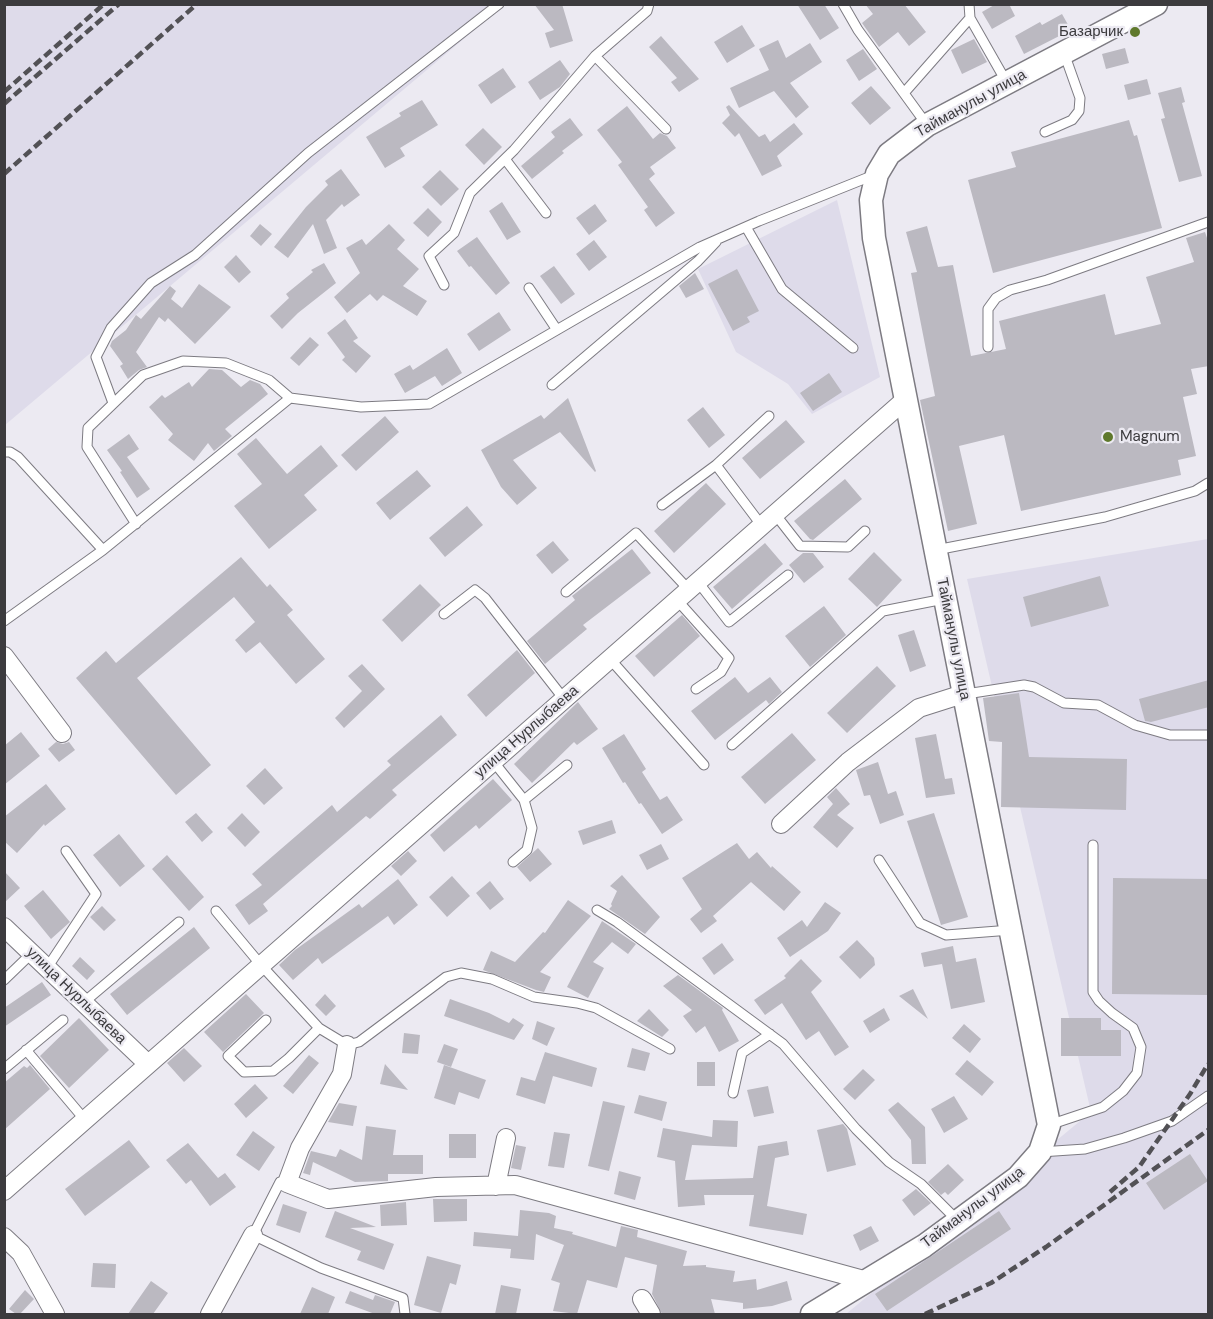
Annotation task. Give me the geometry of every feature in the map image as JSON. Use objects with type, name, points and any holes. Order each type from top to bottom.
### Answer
[{"type":"street","name":"Тайманулы улица","points":[[812,1314],[924,1246],[1018,1177],[1040,1152],[1049,1125],[874,238],[871,200],[876,174],[889,154],[927,125],[1156,4]]},
{"type":"street","name":"улица Нурлыбаева","points":[[4,1191],[906,399]]},
{"type":"street","points":[[4,656],[62,733]]},
{"type":"street","points":[[782,824],[848,762],[919,708],[963,694]]},
{"type":"street","name":"улица Нурлыбаева","points":[[4,927],[148,1064]]},
{"type":"street","points":[[347,1045],[342,1074],[300,1148],[287,1183],[328,1199],[436,1187],[514,1185],[867,1281]]},
{"type":"street","points":[[496,1186],[506,1138]]},
{"type":"street","points":[[210,1314],[253,1235]]},
{"type":"street","points":[[4,1237],[21,1253],[55,1314]]},
{"type":"lane","points":[[113,403],[96,357],[111,328],[151,283],[195,255],[308,153],[499,4]]},
{"type":"lane","points":[[444,285],[429,256],[454,233],[470,193],[505,159],[595,56],[647,11],[649,4]]},
{"type":"lane","points":[[843,4],[858,30],[927,125]]},
{"type":"lane","points":[[969,4],[970,18],[1007,83]]},
{"type":"lane","points":[[904,93],[970,18]]},
{"type":"lane","points":[[1045,132],[1072,120],[1079,111],[1080,98],[1064,53]]},
{"type":"lane","points":[[595,56],[666,129]]},
{"type":"lane","points":[[505,159],[546,213]]},
{"type":"lane","points":[[135,524],[87,447],[88,428],[143,375],[183,361],[226,363],[270,380],[290,398],[361,407],[429,404],[700,247],[876,174]]},
{"type":"lane","points":[[988,347],[988,309],[996,298],[1010,290],[1047,280],[1209,222]]},
{"type":"lane","points":[[746,227],[782,289],[853,348]]},
{"type":"lane","points":[[552,385],[698,261],[720,238]]},
{"type":"lane","points":[[529,288],[557,330]]},
{"type":"lane","points":[[4,621],[103,550],[290,398]]},
{"type":"lane","points":[[662,505],[716,465],[769,416]]},
{"type":"lane","points":[[4,452],[10,452],[18,457],[103,550]]},
{"type":"lane","points":[[716,465],[768,520],[800,546],[848,547],[866,531]]},
{"type":"lane","points":[[936,550],[1105,517],[1195,490],[1209,483]]},
{"type":"lane","points":[[566,592],[636,533],[688,591],[729,658],[721,672],[696,689]]},
{"type":"lane","points":[[688,591],[729,622],[788,575]]},
{"type":"lane","points":[[444,614],[475,590],[484,598],[564,699]]},
{"type":"lane","points":[[732,745],[883,611],[944,599]]},
{"type":"lane","points":[[610,659],[704,765]]},
{"type":"lane","points":[[963,694],[1024,685],[1034,687],[1064,703],[1098,705],[1135,725],[1170,735],[1209,735]]},
{"type":"lane","points":[[493,761],[524,800],[532,828],[527,850],[513,862]]},
{"type":"lane","points":[[524,800],[567,765]]},
{"type":"lane","points":[[1049,1125],[1103,1107],[1123,1091],[1137,1073],[1141,1047],[1133,1028],[1112,1013],[1093,992],[1093,845]]},
{"type":"lane","points":[[47,968],[96,894],[66,851]]},
{"type":"lane","points":[[879,860],[920,923],[946,935],[1011,930]]},
{"type":"lane","points":[[597,910],[617,922],[783,1044],[856,1129],[889,1162],[921,1184],[958,1221]]},
{"type":"lane","points":[[216,911],[261,965],[319,1028],[347,1045],[359,1042],[446,977],[461,973],[492,979],[534,997],[596,1008],[670,1049]]},
{"type":"lane","points":[[83,1003],[179,922]]},
{"type":"lane","points":[[4,980],[32,954]]},
{"type":"lane","points":[[4,1069],[63,1020]]},
{"type":"lane","points":[[266,1020],[228,1056],[244,1072],[273,1071],[319,1028]]},
{"type":"lane","points":[[733,1093],[742,1053],[770,1034]]},
{"type":"lane","points":[[26,1050],[85,1120]]},
{"type":"lane","points":[[1040,1152],[1085,1149],[1124,1138],[1172,1121],[1209,1096]]},
{"type":"lane","points":[[287,1183],[280,1182],[253,1235],[321,1268],[403,1298],[405,1314]]},
{"type":"shaded area","points":[[5,5],[504,5],[5,425]]},
{"type":"shaded area","points":[[837,200],[880,377],[812,414],[788,384],[736,352],[698,269]]},
{"type":"shaded area","points":[[1208,539],[1208,1314],[846,1314],[1091,1112],[967,579]]},
{"type":"building","points":[[534,4],[562,4],[573,41],[550,48],[545,33],[554,30]]},
{"type":"building","points":[[797,4],[824,4],[839,28],[820,40]]},
{"type":"building","points":[[865,4],[904,4],[926,32],[909,46],[898,32],[879,47],[862,23],[873,14]]},
{"type":"building","points":[[996,4],[1009,4],[1015,16],[992,29],[982,12]]},
{"type":"building","points":[[1062,14],[1071,30],[1024,54],[1015,36],[1040,22],[1042,25]]},
{"type":"building","points":[[742,25],[755,46],[727,63],[714,42]]},
{"type":"building","points":[[661,36],[699,79],[679,92],[671,82],[677,78],[649,47]]},
{"type":"building","points":[[974,39],[987,62],[962,74],[951,50]]},
{"type":"building","points":[[778,40],[786,58],[810,43],[822,62],[790,83],[809,107],[796,118],[774,91],[739,108],[730,88],[769,70],[759,49]]},
{"type":"building","points":[[1125,48],[1129,63],[1106,69],[1102,54]]},
{"type":"building","points":[[863,49],[877,69],[859,81],[846,60]]},
{"type":"building","points":[[560,60],[570,74],[560,87],[540,100],[528,82]]},
{"type":"building","points":[[503,68],[516,87],[491,104],[478,85]]},
{"type":"building","points":[[1147,79],[1151,94],[1128,100],[1124,85]]},
{"type":"building","points":[[871,86],[891,108],[870,125],[851,103]]},
{"type":"building","points":[[1181,87],[1185,102],[1182,103],[1202,176],[1179,182],[1161,119],[1165,118],[1158,93]]},
{"type":"building","points":[[422,100],[438,125],[400,148],[405,156],[385,168],[366,137],[401,116],[399,113]]},
{"type":"building","points":[[729,105],[759,137],[765,134],[770,142],[794,123],[803,134],[777,156],[782,166],[762,176],[739,133],[735,137],[722,123],[730,115],[726,107]]},
{"type":"building","points":[[627,106],[653,139],[660,133],[667,136],[676,148],[650,167],[655,174],[649,179],[675,213],[656,227],[644,210],[648,207],[618,165],[622,162],[597,130]]},
{"type":"building","points":[[570,118],[583,135],[532,179],[521,166],[555,137],[551,132]]},
{"type":"building","points":[[1129,120],[1134,136],[1137,135],[1162,228],[993,273],[968,180],[1016,167],[1011,152]]},
{"type":"building","points":[[483,128],[502,147],[484,165],[465,145]]},
{"type":"building","points":[[341,169],[360,195],[344,207],[342,204],[326,220],[337,248],[324,254],[313,224],[288,258],[274,247],[306,207],[328,185],[325,181]]},
{"type":"building","points":[[440,170],[459,189],[441,206],[422,187]]},
{"type":"building","points":[[502,202],[521,232],[507,240],[489,211]]},
{"type":"building","points":[[595,204],[607,221],[589,235],[576,218]]},
{"type":"building","points":[[428,208],[442,222],[428,237],[413,223]]},
{"type":"building","points":[[260,224],[272,234],[261,246],[250,236]]},
{"type":"building","points":[[389,224],[405,240],[397,249],[419,269],[403,286],[427,301],[417,316],[383,295],[377,301],[370,294],[347,313],[334,297],[360,273],[346,248],[362,239],[366,245]]},
{"type":"building","points":[[927,226],[938,267],[953,265],[971,356],[1006,349],[999,321],[1105,294],[1115,335],[1161,324],[1146,277],[1194,262],[1186,238],[1205,232],[1209,244],[1209,366],[1191,369],[1197,394],[1183,397],[1196,456],[1178,460],[1181,475],[1021,511],[1004,435],[959,446],[977,524],[948,531],[920,400],[935,396],[911,273],[917,272],[906,232]]},
{"type":"building","points":[[477,237],[510,283],[496,295],[457,251]]},
{"type":"building","points":[[594,240],[607,257],[589,271],[576,254]]},
{"type":"building","points":[[236,255],[251,272],[239,283],[224,267]]},
{"type":"building","points":[[324,263],[336,283],[298,313],[282,329],[270,316],[289,298],[286,294],[313,272],[311,270]]},
{"type":"building","points":[[554,266],[575,294],[561,304],[540,276]]},
{"type":"building","points":[[737,269],[759,311],[747,317],[750,322],[733,331],[708,284]]},
{"type":"building","points":[[695,273],[704,289],[686,298],[679,286]]},
{"type":"building","points":[[199,284],[231,307],[195,344],[168,318],[165,322],[159,317],[136,352],[147,367],[128,379],[120,366],[123,364],[110,346],[112,341],[126,330],[136,315],[141,319],[170,286],[176,291],[171,299],[182,308]]},
{"type":"building","points":[[499,312],[511,330],[479,351],[467,334]]},
{"type":"building","points":[[345,319],[358,338],[353,341],[371,356],[356,373],[342,360],[345,357],[327,333]]},
{"type":"building","points":[[310,337],[319,345],[299,366],[290,358]]},
{"type":"building","points":[[447,348],[462,373],[442,386],[435,376],[405,393],[394,374],[410,365],[413,370]]},
{"type":"building","points":[[209,369],[222,370],[241,387],[250,380],[260,384],[268,394],[225,429],[232,436],[214,451],[208,443],[194,461],[168,440],[173,434],[149,407],[162,395],[165,398],[189,382],[192,387]]},
{"type":"building","points":[[829,373],[842,392],[813,411],[800,393]]},
{"type":"building","points":[[568,398],[596,471],[560,432],[513,460],[537,488],[517,505],[501,487],[481,450],[541,415],[544,419]]},
{"type":"building","points":[[703,407],[725,435],[709,448],[687,420]]},
{"type":"building","points":[[385,416],[399,432],[356,471],[341,455]]},
{"type":"building","points":[[786,420],[805,442],[760,479],[742,458]]},
{"type":"building","points":[[129,434],[139,449],[127,457],[150,489],[137,498],[107,450]]},
{"type":"building","points":[[256,438],[287,474],[321,445],[338,466],[304,495],[317,510],[269,549],[234,506],[262,484],[237,454]]},
{"type":"building","points":[[417,470],[431,486],[390,520],[376,503]]},
{"type":"building","points":[[845,479],[862,499],[813,540],[810,539],[794,521]]},
{"type":"building","points":[[706,483],[726,504],[674,553],[654,531]]},
{"type":"building","points":[[467,506],[483,525],[445,557],[429,538]]},
{"type":"building","points":[[553,541],[569,560],[552,574],[536,555]]},
{"type":"building","points":[[765,543],[783,564],[732,609],[713,587]]},
{"type":"building","points":[[632,549],[651,573],[583,625],[587,629],[545,664],[527,641],[575,600],[572,596]]},
{"type":"building","points":[[874,552],[902,580],[877,607],[848,579]]},
{"type":"building","points":[[803,553],[813,553],[824,567],[804,583],[789,565]]},
{"type":"building","points":[[241,557],[267,587],[270,584],[293,610],[287,615],[325,659],[296,684],[260,642],[246,653],[235,640],[255,622],[234,597],[137,678],[211,765],[176,795],[76,678],[106,651],[116,663]]},
{"type":"building","points":[[1100,576],[1109,606],[1031,627],[1023,597]]},
{"type":"building","points":[[420,584],[441,605],[402,642],[382,620]]},
{"type":"building","points":[[824,606],[846,635],[810,667],[785,636]]},
{"type":"building","points":[[682,615],[700,636],[654,677],[635,656]]},
{"type":"building","points":[[914,630],[926,666],[910,672],[898,635]]},
{"type":"building","points":[[517,650],[535,673],[486,717],[467,695]]},
{"type":"building","points":[[362,664],[385,689],[344,728],[335,718],[362,691],[348,676]]},
{"type":"building","points":[[877,666],[896,686],[847,733],[827,713]]},
{"type":"building","points":[[735,677],[748,693],[770,677],[782,692],[769,704],[766,700],[715,740],[691,711]]},
{"type":"building","points":[[1209,680],[1209,707],[1151,722],[1145,721],[1139,699]]},
{"type":"building","points":[[1019,693],[1029,757],[1127,759],[1126,810],[1001,807],[1002,742],[989,741],[983,698]]},
{"type":"building","points":[[578,702],[598,729],[577,745],[574,742],[532,783],[514,764]]},
{"type":"building","points":[[441,715],[457,735],[392,790],[397,795],[370,819],[366,816],[263,904],[268,911],[249,925],[235,905],[262,885],[252,874],[332,805],[337,812],[391,765],[387,761]]},
{"type":"building","points":[[21,732],[40,756],[4,785],[4,746]]},
{"type":"building","points":[[792,733],[816,760],[765,804],[741,777]]},
{"type":"building","points":[[624,734],[646,769],[642,772],[660,800],[667,796],[683,820],[662,834],[625,782],[623,783],[602,748]]},
{"type":"building","points":[[936,734],[945,779],[952,778],[955,794],[926,798],[915,738]]},
{"type":"building","points":[[56,742],[63,744],[69,742],[75,750],[59,762],[48,749]]},
{"type":"building","points":[[878,762],[888,794],[896,791],[904,815],[880,824],[870,795],[864,796],[856,770]]},
{"type":"building","points":[[265,768],[283,788],[264,805],[246,786]]},
{"type":"building","points":[[493,779],[512,800],[479,829],[476,825],[444,852],[430,835]]},
{"type":"building","points":[[46,784],[66,809],[45,826],[44,824],[17,853],[4,841],[4,817]]},
{"type":"building","points":[[836,788],[850,804],[837,815],[854,828],[837,848],[813,827],[833,804],[827,797]]},
{"type":"building","points":[[196,813],[213,832],[202,842],[185,822]]},
{"type":"building","points":[[242,813],[260,832],[245,847],[227,828]]},
{"type":"building","points":[[934,813],[968,917],[941,925],[907,821]]},
{"type":"building","points":[[612,820],[616,833],[583,845],[578,831]]},
{"type":"building","points":[[119,834],[145,866],[120,887],[93,855]]},
{"type":"building","points":[[737,843],[749,859],[757,852],[771,868],[772,866],[801,892],[784,911],[751,882],[713,916],[717,921],[701,933],[690,919],[702,909],[682,878]]},
{"type":"building","points":[[661,844],[669,859],[647,870],[639,855]]},
{"type":"building","points":[[538,848],[552,864],[530,882],[517,867]]},
{"type":"building","points":[[408,851],[417,861],[401,876],[391,866]]},
{"type":"building","points":[[167,855],[204,897],[189,911],[152,869]]},
{"type":"building","points":[[4,871],[20,888],[4,903]]},
{"type":"building","points":[[622,875],[660,917],[645,934],[609,909],[617,891],[610,886]]},
{"type":"building","points":[[452,876],[470,896],[447,917],[429,897]]},
{"type":"building","points":[[1113,878],[1209,879],[1209,995],[1112,994]]},
{"type":"building","points":[[398,879],[418,905],[394,925],[388,916],[322,964],[318,958],[293,980],[279,965],[295,950],[359,904],[362,908]]},
{"type":"building","points":[[490,881],[504,899],[490,910],[476,893]]},
{"type":"building","points":[[43,890],[70,922],[51,939],[24,906]]},
{"type":"building","points":[[568,900],[591,916],[540,972],[551,977],[544,992],[483,970],[491,951],[515,962],[543,932],[545,933]]},
{"type":"building","points":[[825,902],[841,913],[828,931],[790,957],[777,938],[802,920],[807,927]]},
{"type":"building","points":[[102,906],[116,920],[104,931],[90,917]]},
{"type":"building","points":[[602,921],[636,944],[628,954],[612,942],[593,962],[604,968],[588,998],[567,987]]},
{"type":"building","points":[[194,927],[210,948],[127,1015],[110,994]]},
{"type":"building","points":[[857,940],[874,958],[875,965],[860,979],[839,957]]},
{"type":"building","points":[[722,943],[734,960],[714,975],[702,958]]},
{"type":"building","points":[[953,946],[956,962],[976,958],[985,1002],[951,1009],[942,964],[924,967],[921,953]]},
{"type":"building","points":[[80,957],[95,971],[87,980],[72,966]]},
{"type":"building","points":[[801,959],[822,981],[811,992],[849,1047],[835,1056],[819,1031],[806,1040],[782,1003],[765,1015],[754,1000],[786,978],[784,976]]},
{"type":"building","points":[[678,975],[723,1008],[739,1041],[719,1052],[705,1026],[696,1033],[683,1016],[692,1010],[663,986]]},
{"type":"building","points":[[42,982],[51,995],[4,1027],[4,1008]]},
{"type":"building","points":[[913,989],[928,1019],[899,996]]},
{"type":"building","points":[[246,994],[264,1013],[223,1052],[204,1032]]},
{"type":"building","points":[[325,994],[336,1006],[326,1016],[315,1005]]},
{"type":"building","points":[[450,999],[509,1023],[513,1018],[524,1025],[514,1040],[444,1016]]},
{"type":"building","points":[[884,1008],[890,1020],[870,1033],[863,1021]]},
{"type":"building","points":[[649,1009],[669,1030],[662,1037],[637,1021]]},
{"type":"building","points":[[79,1018],[109,1050],[69,1088],[40,1056]]},
{"type":"building","points":[[1061,1018],[1101,1018],[1101,1030],[1121,1030],[1121,1056],[1061,1056]]},
{"type":"building","points":[[537,1021],[555,1028],[547,1046],[532,1039]]},
{"type":"building","points":[[964,1024],[981,1039],[970,1053],[952,1038]]},
{"type":"building","points":[[404,1033],[420,1035],[418,1054],[402,1053]]},
{"type":"building","points":[[444,1044],[458,1049],[451,1067],[437,1062]]},
{"type":"building","points":[[184,1048],[202,1066],[184,1082],[167,1063]]},
{"type":"building","points":[[632,1048],[650,1053],[645,1071],[627,1067]]},
{"type":"building","points":[[545,1052],[597,1068],[592,1087],[553,1076],[545,1104],[516,1095],[521,1077],[535,1081]]},
{"type":"building","points":[[309,1055],[319,1063],[293,1094],[283,1086]]},
{"type":"building","points":[[967,1060],[994,1082],[982,1096],[955,1074]]},
{"type":"building","points":[[697,1062],[715,1062],[715,1086],[697,1086]]},
{"type":"building","points":[[385,1064],[408,1090],[380,1084]]},
{"type":"building","points":[[30,1065],[50,1089],[4,1130],[4,1083],[24,1066],[27,1068]]},
{"type":"building","points":[[444,1065],[486,1080],[479,1099],[459,1092],[455,1105],[434,1098]]},
{"type":"building","points":[[863,1069],[875,1080],[855,1100],[843,1089]]},
{"type":"building","points":[[255,1084],[268,1098],[246,1118],[234,1104]]},
{"type":"building","points":[[768,1086],[774,1113],[754,1117],[747,1090]]},
{"type":"building","points":[[639,1095],[667,1102],[662,1121],[634,1113]]},
{"type":"building","points":[[954,1096],[968,1119],[944,1133],[931,1109]]},
{"type":"building","points":[[603,1101],[625,1106],[609,1171],[588,1166]]},
{"type":"building","points":[[898,1102],[925,1127],[926,1164],[912,1164],[911,1140],[888,1110]]},
{"type":"building","points":[[339,1103],[357,1106],[353,1126],[328,1122]]},
{"type":"building","points":[[713,1120],[738,1121],[737,1147],[692,1145],[685,1180],[753,1178],[758,1146],[787,1141],[789,1155],[775,1158],[767,1206],[807,1214],[803,1235],[749,1226],[754,1195],[704,1195],[705,1205],[678,1207],[675,1161],[657,1157],[663,1128],[712,1137]]},
{"type":"building","points":[[843,1124],[847,1129],[856,1165],[827,1172],[817,1130]]},
{"type":"building","points":[[366,1126],[396,1130],[393,1155],[423,1155],[423,1174],[388,1174],[388,1181],[355,1182],[313,1162],[310,1175],[303,1173],[311,1151],[336,1157],[340,1149],[362,1160]]},
{"type":"building","points":[[253,1131],[275,1147],[259,1171],[236,1155]]},
{"type":"building","points":[[554,1132],[570,1134],[564,1168],[548,1166]]},
{"type":"building","points":[[449,1134],[476,1134],[476,1158],[449,1158]]},
{"type":"building","points":[[129,1140],[150,1167],[85,1216],[65,1189]]},
{"type":"building","points":[[188,1143],[218,1178],[225,1173],[236,1187],[210,1206],[191,1180],[186,1184],[166,1160]]},
{"type":"building","points":[[516,1145],[526,1147],[521,1170],[511,1168]]},
{"type":"building","points":[[1190,1154],[1208,1181],[1164,1210],[1146,1183]]},
{"type":"building","points":[[948,1164],[964,1180],[948,1195],[945,1192],[941,1195],[928,1182]]},
{"type":"building","points":[[619,1171],[641,1177],[635,1200],[614,1194]]},
{"type":"building","points":[[916,1189],[931,1203],[914,1216],[902,1200]]},
{"type":"building","points":[[433,1199],[467,1199],[467,1221],[434,1222]]},
{"type":"building","points":[[406,1202],[407,1225],[381,1226],[380,1205]]},
{"type":"building","points":[[283,1204],[307,1212],[300,1233],[276,1225]]},
{"type":"building","points":[[520,1210],[549,1213],[556,1216],[554,1228],[616,1247],[621,1226],[638,1230],[637,1237],[687,1251],[683,1266],[706,1265],[706,1267],[735,1271],[733,1282],[756,1279],[757,1290],[787,1281],[792,1300],[772,1306],[743,1309],[743,1303],[711,1299],[715,1314],[662,1314],[652,1294],[657,1265],[625,1257],[617,1288],[587,1280],[577,1314],[553,1311],[560,1283],[551,1280],[564,1245],[536,1234],[534,1260],[510,1258],[511,1249],[473,1246],[474,1232],[518,1236]]},
{"type":"building","points":[[335,1211],[376,1227],[350,1228],[394,1244],[384,1270],[357,1260],[361,1251],[325,1237]]},
{"type":"building","points":[[999,1211],[1011,1229],[887,1311],[875,1294]]},
{"type":"building","points":[[871,1226],[879,1241],[860,1251],[853,1235]]},
{"type":"building","points":[[427,1256],[461,1265],[456,1285],[450,1283],[441,1313],[414,1305]]},
{"type":"building","points":[[93,1263],[116,1264],[115,1288],[91,1287]]},
{"type":"building","points":[[151,1281],[168,1293],[153,1314],[128,1314]]},
{"type":"building","points":[[501,1285],[521,1289],[516,1314],[495,1314]]},
{"type":"building","points":[[312,1287],[335,1297],[328,1314],[300,1314]]},
{"type":"building","points":[[25,1290],[34,1299],[20,1314],[16,1314],[9,1309]]},
{"type":"building","points":[[350,1291],[373,1300],[375,1295],[395,1302],[390,1314],[375,1314],[345,1303]]},
{"type":"railway","points":[[4,92],[104,4]]},
{"type":"railway","points":[[4,104],[119,4]]},
{"type":"railway","points":[[4,174],[197,4]]},
{"type":"railway","points":[[1110,1192],[1139,1167],[1208,1064]]},
{"type":"railway","points":[[925,1314],[991,1283],[1046,1247],[1208,1130]]},
{"type":"place","name":"Базарчик","points":[[1135,32]]},
{"type":"place","name":"Magnum","points":[[1108,437]]}]
